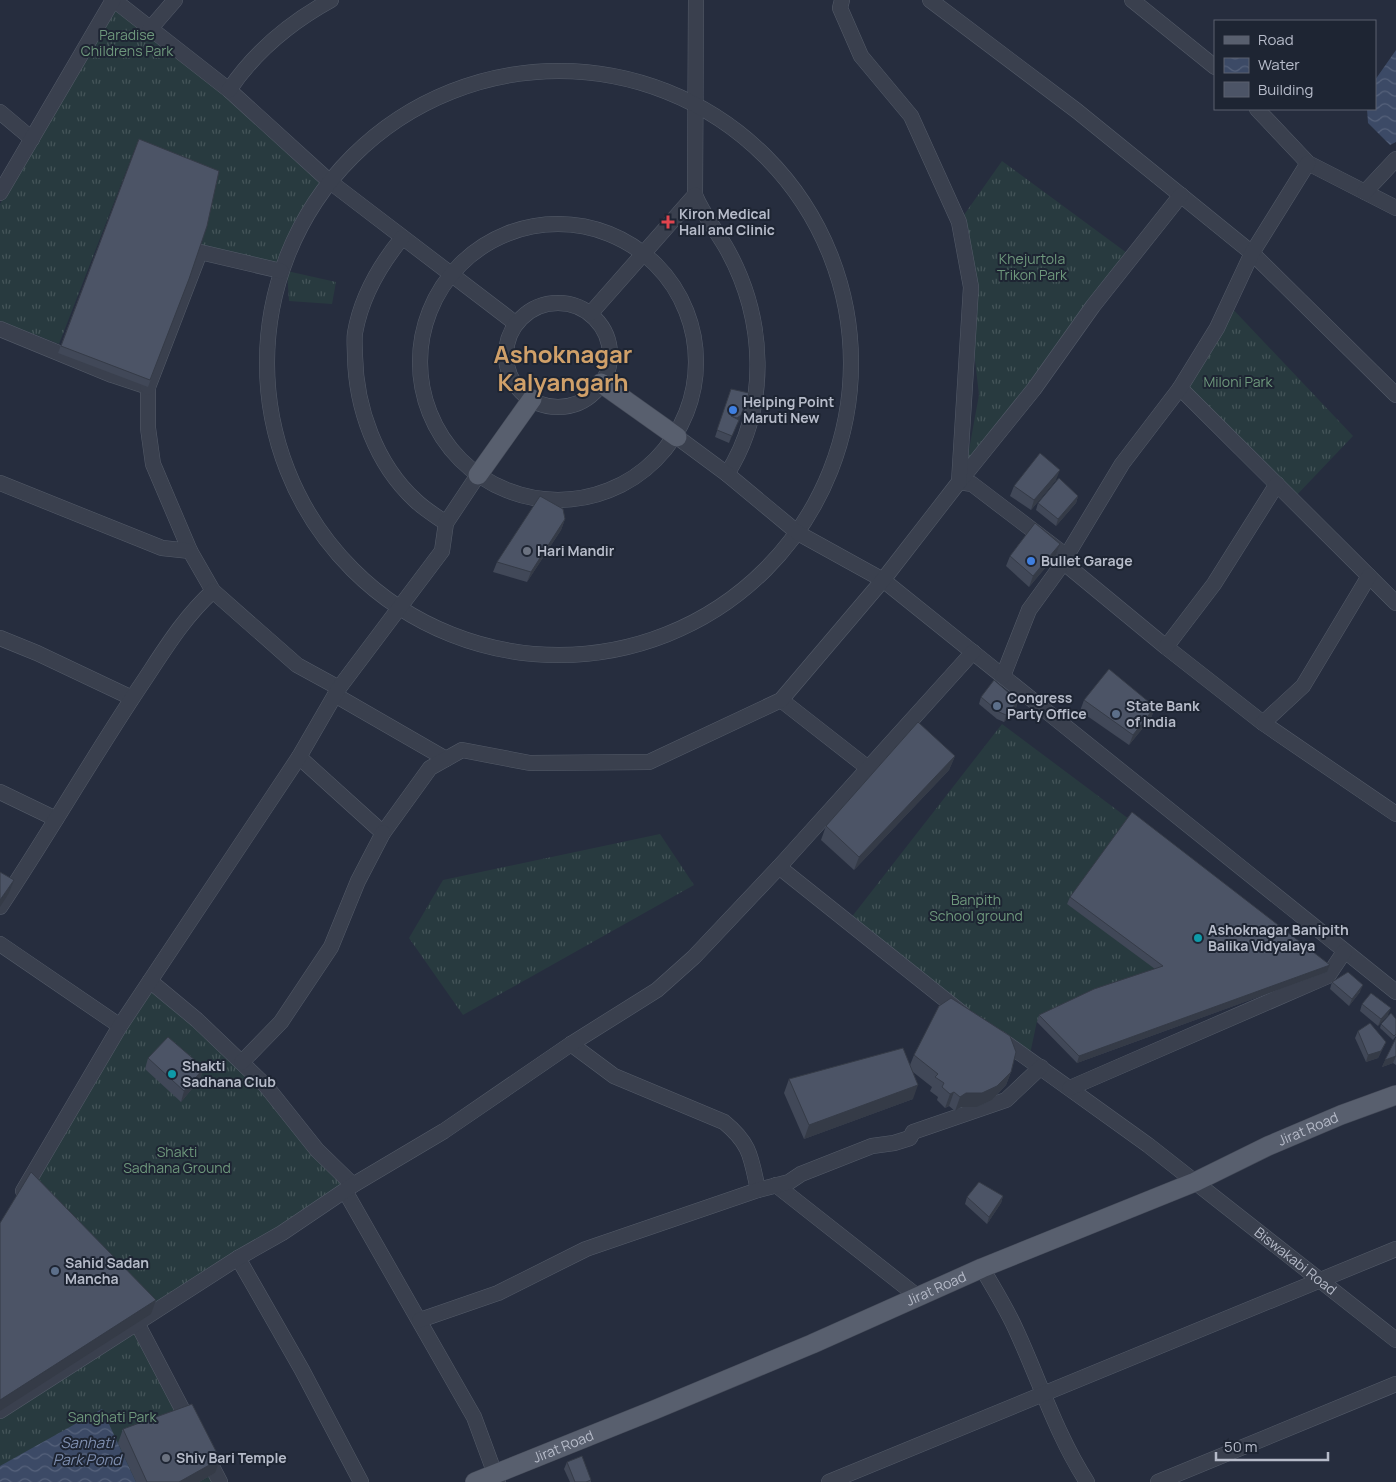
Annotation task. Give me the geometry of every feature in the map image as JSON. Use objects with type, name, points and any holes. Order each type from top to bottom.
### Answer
[{"type":"main road","points":[[601,383],[677,437]]},
{"type":"main road","points":[[478,475],[532,400]]},
{"type":"main road","name":"Jirat Road","points":[[475,1482],[496,1478],[794,1351],[982,1268],[1195,1182],[1268,1146],[1341,1115],[1396,1095]]},
{"type":"street","points":[[0,192],[114,0],[229,90],[329,181],[515,324]]},
{"type":"street","points":[[150,29],[175,0]]},
{"type":"street","points":[[229,90],[252,61],[276,38],[313,10],[331,0]]},
{"type":"street","points":[[696,0],[695,195],[702,212],[728,250],[748,294],[757,338],[757,383],[751,419],[738,456],[727,474]]},
{"type":"street","points":[[842,0],[840,8],[861,56],[911,116],[959,222],[971,287],[959,482]]},
{"type":"street","points":[[930,0],[1070,105],[1252,253],[1396,395]]},
{"type":"street","points":[[1132,0],[1214,66]]},
{"type":"street","points":[[526,72],[584,72],[641,83],[695,105],[725,123],[753,145],[778,170],[800,199],[818,229],[833,262],[843,296],[850,331],[852,366],[848,411],[842,437],[832,471],[798,533],[758,578],[725,604],[695,622],[664,636],[606,651],[563,655],[529,653],[495,647],[454,634],[400,607],[347,562],[325,535],[306,506],[284,459],[271,408],[267,374],[272,304],[281,271],[301,224],[329,181],[369,140],[417,107],[470,84],[526,72]]},
{"type":"street","points":[[1259,110],[1308,163],[1396,208]]},
{"type":"street","points":[[0,112],[32,139]]},
{"type":"street","points":[[1365,192],[1396,159]]},
{"type":"street","points":[[1003,676],[1029,610],[1063,562],[1122,464],[1180,388],[1217,328],[1252,253],[1308,163]]},
{"type":"street","points":[[591,313],[695,195]]},
{"type":"street","points":[[242,1062],[281,1022],[331,947],[358,881],[384,833],[430,768],[462,750],[530,763],[649,762],[781,700],[883,580],[1034,389],[1093,306],[1180,195]]},
{"type":"street","points":[[542,224],[578,224],[613,234],[644,252],[668,277],[686,307],[696,340],[697,375],[690,409],[677,437],[650,467],[619,488],[584,499],[547,500],[511,492],[478,475],[457,457],[440,434],[427,408],[421,380],[420,352],[424,324],[435,297],[450,274],[476,249],[508,232],[542,224]]},
{"type":"street","points":[[402,238],[384,261],[368,292],[355,333],[356,375],[366,421],[386,466],[415,500],[446,523]]},
{"type":"street","points":[[281,271],[200,252],[148,387],[148,428],[153,464],[190,551],[213,592],[297,665],[446,759]]},
{"type":"street","points":[[565,302],[591,313],[608,338],[610,368],[594,395],[566,407],[535,403],[513,382],[505,352],[515,324],[537,306],[565,302]]},
{"type":"street","points":[[0,329],[112,375],[148,387]]},
{"type":"street","points":[[1180,388],[1396,603]]},
{"type":"street","points":[[677,437],[727,474],[798,533],[883,580],[1396,992]]},
{"type":"street","points":[[17,1200],[120,1026],[299,757],[337,692],[442,551],[446,523],[478,475]]},
{"type":"street","points":[[959,482],[972,484],[1060,550],[1063,562],[1166,647],[1263,723],[1396,814]]},
{"type":"street","points":[[0,484],[162,548],[190,551]]},
{"type":"street","points":[[1166,647],[1214,584],[1277,484]]},
{"type":"street","points":[[1263,723],[1303,686],[1369,576]]},
{"type":"street","points":[[0,907],[132,698],[179,628],[194,609],[213,592]]},
{"type":"street","points":[[0,638],[37,653],[132,698]]},
{"type":"street","points":[[0,1411],[238,1258],[282,1233],[349,1188],[444,1131],[571,1044],[657,990],[694,957],[778,868],[973,652]]},
{"type":"street","points":[[781,700],[868,768]]},
{"type":"street","points":[[299,757],[384,833]]},
{"type":"street","points":[[0,792],[56,820]]},
{"type":"street","name":"Biswakabi Road","points":[[778,868],[949,1004],[1070,1088],[1322,1280],[1396,1340]]},
{"type":"street","points":[[0,944],[120,1026]]},
{"type":"street","points":[[1070,1088],[1328,976],[1344,952]]},
{"type":"street","points":[[150,981],[197,1020],[266,1086],[349,1188],[474,1416],[496,1478]]},
{"type":"street","points":[[571,1044],[614,1076],[724,1122],[737,1132],[748,1149],[758,1190]]},
{"type":"street","points":[[420,1320],[498,1293],[586,1249],[758,1190],[789,1182],[801,1174],[872,1146],[894,1144],[910,1138],[914,1132],[1006,1100],[1041,1067]]},
{"type":"street","points":[[776,1185],[917,1296]]},
{"type":"street","points":[[829,1482],[1396,1249]]},
{"type":"street","points":[[238,1258],[302,1370],[361,1482]]},
{"type":"street","points":[[982,1268],[1017,1332],[1077,1468],[1087,1482]]},
{"type":"street","points":[[137,1323],[220,1482]]},
{"type":"street","points":[[1158,1482],[1240,1449],[1347,1402],[1396,1384]]},
{"type":"green space","name":"Paradise Childrens Park","points":[[113,0],[329,181],[304,220],[281,271],[200,252],[216,178],[136,146],[59,344],[0,321],[0,204]]},
{"type":"green space","name":"Khejurtola Trikon Park","points":[[1002,161],[1127,253],[966,466],[979,395],[959,222]]},
{"type":"green space","points":[[287,271],[336,282],[332,304],[289,301]]},
{"type":"green space","name":"Miloni Park","points":[[1228,304],[1353,436],[1292,500],[1180,388]]},
{"type":"green space","name":"Banpith School ground","points":[[1002,724],[1129,819],[1161,973],[1037,1021],[1029,1059],[847,923]]},
{"type":"green space","points":[[660,834],[694,885],[463,1015],[409,938],[443,880]]},
{"type":"green space","name":"Shakti Sadhana Ground","points":[[150,981],[257,1077],[353,1185],[151,1314],[26,1186]]},
{"type":"green space","name":"Sanghati Park","points":[[137,1323],[220,1482],[0,1482],[0,1411]]},
{"type":"water","points":[[1396,50],[1396,142],[1390,145],[1368,123],[1367,110],[1376,110],[1376,79]]},
{"type":"water","name":"Sanhati Park Pond","points":[[102,1409],[136,1482],[0,1482],[0,1466]]},
{"type":"building","points":[[139,139],[219,171],[207,226],[189,279],[150,380],[61,346]]},
{"type":"building","points":[[731,389],[749,393],[741,415],[737,418],[731,416],[739,420],[732,436],[717,430]]},
{"type":"building","points":[[1040,453],[1060,470],[1034,500],[1014,486]]},
{"type":"building","points":[[1059,478],[1078,496],[1058,519],[1038,503]]},
{"type":"building","name":"Hari Mandir","points":[[540,496],[563,509],[565,519],[531,572],[497,562]]},
{"type":"building","name":"Bullet Garage","points":[[1035,523],[1060,544],[1033,576],[1010,556]]},
{"type":"building","name":"State Bank of India","points":[[1109,669],[1155,707],[1133,735],[1084,700]]},
{"type":"building","name":"Congress Party Office","points":[[994,680],[1018,701],[1006,715],[999,712],[981,697]]},
{"type":"building","points":[[918,722],[955,756],[859,857],[826,826]]},
{"type":"building","name":"Ashoknagar Banipith Balika Vidyalaya","points":[[1132,812],[1330,965],[1079,1056],[1039,1015],[1094,989],[1163,966],[1070,897]]},
{"type":"building","points":[[0,872],[14,880],[0,900]]},
{"type":"building","points":[[1348,972],[1363,985],[1352,999],[1332,982]]},
{"type":"building","points":[[1371,993],[1391,1008],[1381,1019],[1362,1004]]},
{"type":"building","points":[[951,998],[1010,1036],[1016,1052],[1011,1072],[997,1086],[982,1093],[966,1093],[960,1097],[954,1092],[950,1094],[942,1087],[944,1083],[935,1077],[938,1074],[914,1055],[939,1006]]},
{"type":"building","points":[[1391,1013],[1396,1019],[1396,1034],[1394,1036],[1381,1024]]},
{"type":"building","points":[[1370,1023],[1386,1042],[1381,1051],[1368,1055],[1358,1031]]},
{"type":"building","points":[[168,1037],[204,1068],[184,1091],[148,1058]]},
{"type":"building","points":[[1396,1038],[1396,1056],[1385,1060]]},
{"type":"building","points":[[903,1048],[918,1085],[809,1125],[789,1079]]},
{"type":"building","name":"Sahid Sadan Mancha","points":[[31,1172],[156,1300],[0,1400],[0,1223]]},
{"type":"building","points":[[979,1182],[1003,1196],[989,1217],[967,1197]]},
{"type":"building","name":"Shiv Bari Temple","points":[[192,1404],[220,1459],[179,1482],[147,1482],[123,1429]]},
{"type":"building","points":[[582,1456],[591,1480],[575,1482],[567,1462]]},
{"type":"place","name":"Kiron Medical Hall and Clinic","points":[[668,222]]},
{"type":"place","name":"Helping Point Maruti New","points":[[733,410]]},
{"type":"place","name":"Hari Mandir","points":[[527,551]]},
{"type":"place","name":"Bullet Garage","points":[[1031,561]]},
{"type":"place","name":"Congress Party Office","points":[[997,706]]},
{"type":"place","name":"State Bank of India","points":[[1116,714]]},
{"type":"place","name":"Ashoknagar Banipith Balika Vidyalaya","points":[[1198,938]]},
{"type":"place","name":"Shakti Sadhana Club","points":[[172,1074]]},
{"type":"place","name":"Sahid Sadan Mancha","points":[[55,1271]]},
{"type":"place","name":"Shiv Bari Temple","points":[[166,1458]]},
{"type":"district","name":"Ashoknagar Kalyangarh","points":[[563,369]]}]
